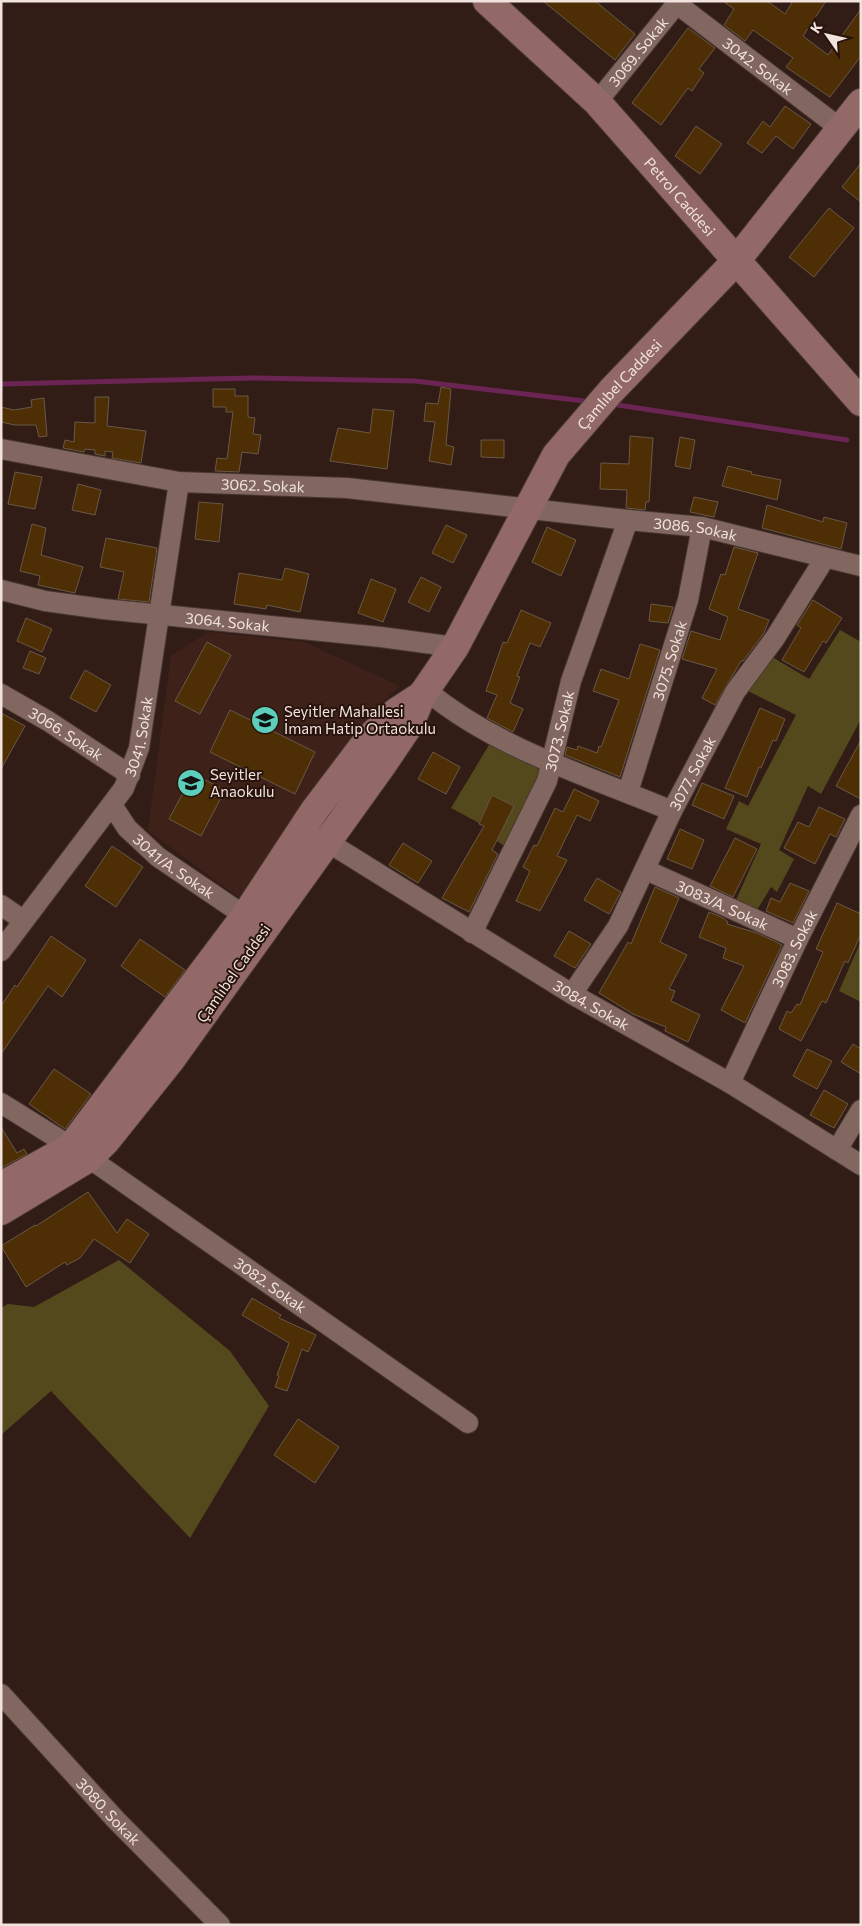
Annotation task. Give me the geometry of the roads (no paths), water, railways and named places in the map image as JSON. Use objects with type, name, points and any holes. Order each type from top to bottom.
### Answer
[{"type":"street","name":"Petrol Caddesi","points":[[487,1],[597,102],[861,402]]},
{"type":"street","name":"3069. Sokak","points":[[597,102],[678,2]]},
{"type":"street","name":"3042. Sokak","points":[[678,2],[841,129]]},
{"type":"street","name":"Çamlıbel Caddesi","points":[[1,1186],[106,1141],[170,1061],[410,724],[425,693],[455,647],[556,455],[611,391],[736,261],[861,103]]},
{"type":"street","name":"3062. Sokak","points":[[1,448],[179,482],[347,488],[527,509]]},
{"type":"street","name":"3041. Sokak","points":[[1,951],[112,805],[124,788],[130,775],[139,748],[161,614],[179,482]]},
{"type":"street","name":"3086. Sokak","points":[[527,509],[702,527],[861,566]]},
{"type":"street","name":"3073. Sokak","points":[[472,933],[547,781],[571,681],[628,520]]},
{"type":"street","name":"3075. Sokak","points":[[628,792],[688,600],[702,527]]},
{"type":"street","name":"3077. Sokak","points":[[572,994],[618,926],[646,870],[672,811],[735,692],[775,638],[825,558]]},
{"type":"street","name":"3064. Sokak","points":[[1,590],[45,601],[371,636],[455,647]]},
{"type":"street","name":"Çamlıbel Caddesi","points":[[1,1211],[80,1152],[245,916],[314,811],[370,737],[396,712],[425,693]]},
{"type":"street","points":[[425,693],[457,714],[552,763],[672,811]]},
{"type":"street","name":"3066. Sokak","points":[[1,694],[48,721],[130,775]]},
{"type":"street","name":"3041/A. Sokak","points":[[112,805],[127,828],[158,857],[245,916]]},
{"type":"street","name":"3083. Sokak","points":[[730,1083],[798,939],[861,815]]},
{"type":"street","name":"3084. Sokak","points":[[326,841],[572,994],[730,1083],[861,1165]]},
{"type":"street","name":"3083/A. Sokak","points":[[646,870],[798,939]]},
{"type":"street","points":[[1,905],[24,920]]},
{"type":"street","name":"3082. Sokak","points":[[1,1103],[80,1152],[468,1423]]},
{"type":"street","points":[[837,1150],[861,1110]]},
{"type":"street","name":"3080. Sokak","points":[[1,1694],[116,1820],[220,1925]]},
{"type":"waterway","points":[[1,384],[252,378],[415,381],[584,401]]},
{"type":"waterway","points":[[618,405],[847,440]]},
{"type":"place","name":"Seyitler Mahallesi İmam Hatip Ortaokulu","points":[[265,720]]},
{"type":"place","name":"Seyitler Anaokulu","points":[[191,783]]}]
